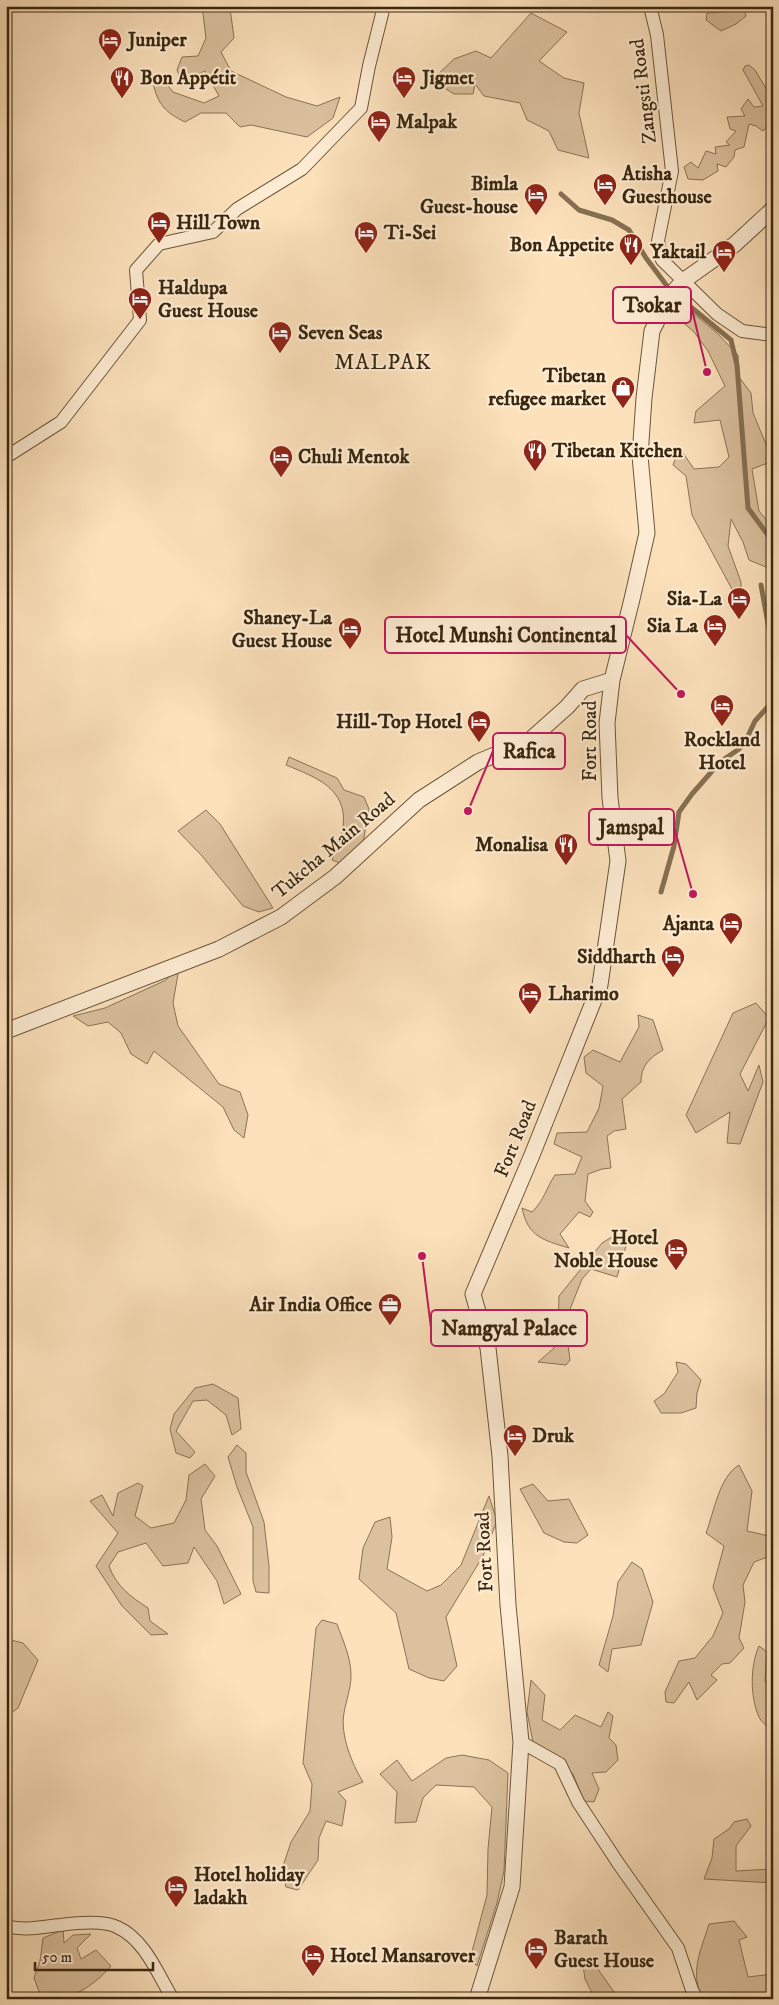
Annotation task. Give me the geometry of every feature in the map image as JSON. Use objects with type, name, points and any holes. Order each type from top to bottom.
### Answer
[{"type":"street","points":[[6,457],[61,422],[140,320],[136,270],[159,244],[213,232],[237,209],[302,169],[360,108],[384,6]]},
{"type":"street","name":"Zangsti Road","points":[[650,6],[657,36],[672,171],[658,241],[662,260],[676,289],[742,331],[773,335]]},
{"type":"street","name":"Fort Road","points":[[478,1999],[512,1887],[521,1742],[508,1605],[498,1436],[488,1348],[473,1294],[532,1155],[600,985],[618,861],[610,798],[606,723],[612,680],[646,532],[640,456],[644,398],[652,330],[676,289],[734,245],[773,208]]},
{"type":"street","name":"Tukcha Main Road","points":[[6,1031],[218,949],[281,917],[335,877],[419,800],[478,762],[530,740],[567,707],[583,689],[612,680]]},
{"type":"street","points":[[521,1742],[560,1764],[578,1802],[678,1948],[692,1990],[697,1999]]},
{"type":"street","points":[[6,1926],[20,1930],[91,1923],[116,1926],[130,1934],[146,1953],[175,1999]]},
{"type":"shaded area","points":[[202,6],[228,6],[230,8],[234,38],[221,52],[231,71],[286,97],[317,106],[340,97],[333,118],[307,137],[251,125],[240,127],[226,113],[201,113],[185,122],[163,107],[153,82],[160,76],[173,92],[204,103],[219,96],[205,71],[182,82],[177,70],[182,57],[198,56],[206,38]]},
{"type":"shaded area","points":[[724,6],[744,6],[746,16],[736,24],[721,31],[706,20],[707,13],[726,12]]},
{"type":"shaded area","points":[[531,13],[567,32],[539,61],[564,78],[584,83],[579,113],[589,158],[558,150],[549,131],[527,120],[520,103],[484,96],[475,84],[473,94],[454,94],[432,80],[454,59],[476,51],[491,58]]},
{"type":"shaded area","points":[[749,65],[755,70],[773,100],[773,122],[763,131],[749,124],[744,147],[735,150],[734,157],[726,167],[717,164],[718,171],[703,180],[688,179],[684,167],[691,162],[698,168],[706,151],[716,154],[715,147],[730,145],[726,142],[736,131],[730,129],[727,117],[745,116],[741,109],[748,99],[754,107],[763,106],[743,70],[745,66]]},
{"type":"shaded area","points":[[678,301],[716,332],[738,355],[739,377],[751,393],[753,413],[773,461],[752,469],[759,511],[769,523],[773,523],[773,570],[749,560],[743,542],[731,519],[728,546],[741,582],[741,596],[734,593],[692,515],[686,476],[673,465],[676,457],[683,453],[694,469],[719,467],[729,457],[720,420],[694,423],[696,411],[725,386],[708,351],[694,332],[670,311],[669,306]]},
{"type":"shaded area","points":[[289,757],[337,778],[344,790],[364,797],[369,809],[363,843],[340,863],[332,860],[343,827],[343,814],[340,803],[335,793],[327,786],[308,774],[286,765]]},
{"type":"shaded area","points":[[206,810],[220,824],[273,908],[259,912],[243,906],[202,856],[178,831]]},
{"type":"shaded area","points":[[173,973],[178,974],[173,1003],[178,1026],[219,1084],[240,1092],[248,1115],[244,1138],[234,1130],[223,1107],[154,1051],[147,1064],[131,1054],[121,1033],[108,1022],[88,1026],[73,1016],[105,1008],[166,980]]},
{"type":"shaded area","points":[[756,1003],[769,1018],[740,1074],[748,1091],[759,1065],[763,1082],[740,1144],[727,1143],[730,1112],[696,1133],[686,1115],[733,1013]]},
{"type":"shaded area","points":[[638,1015],[653,1020],[663,1050],[647,1063],[642,1071],[641,1082],[622,1099],[626,1129],[614,1131],[607,1136],[611,1168],[588,1174],[585,1201],[593,1212],[590,1217],[579,1212],[560,1234],[569,1248],[538,1236],[528,1225],[522,1208],[532,1212],[542,1199],[555,1175],[575,1174],[582,1157],[554,1144],[557,1133],[587,1132],[599,1108],[603,1086],[586,1073],[584,1057],[593,1050],[620,1062],[639,1027]]},
{"type":"shaded area","points":[[615,1235],[628,1239],[617,1277],[591,1269],[582,1279],[565,1322],[570,1360],[566,1365],[538,1362],[554,1348],[558,1328],[559,1296],[602,1243]]},
{"type":"shaded area","points":[[676,1362],[686,1364],[701,1380],[697,1393],[696,1408],[681,1413],[661,1413],[654,1401],[664,1394],[678,1372]]},
{"type":"shaded area","points":[[213,1384],[238,1398],[241,1429],[232,1435],[226,1415],[207,1400],[193,1401],[176,1431],[195,1452],[190,1458],[176,1453],[170,1429],[174,1414],[195,1388]]},
{"type":"shaded area","points":[[237,1445],[246,1453],[246,1472],[264,1522],[269,1566],[269,1593],[256,1592],[253,1581],[253,1527],[237,1487],[228,1457]]},
{"type":"shaded area","points":[[205,1464],[215,1476],[201,1499],[205,1530],[217,1546],[241,1594],[224,1604],[217,1581],[194,1547],[188,1563],[163,1566],[146,1543],[118,1552],[109,1566],[112,1573],[130,1595],[148,1608],[150,1621],[168,1634],[151,1635],[122,1606],[96,1566],[118,1533],[90,1501],[102,1495],[113,1516],[118,1493],[138,1483],[143,1486],[135,1516],[151,1528],[174,1523],[186,1500],[189,1475]]},
{"type":"shaded area","points":[[739,1465],[752,1491],[747,1531],[773,1537],[773,1555],[754,1562],[743,1585],[745,1602],[739,1638],[744,1648],[730,1663],[722,1664],[711,1675],[717,1680],[697,1700],[689,1682],[674,1703],[666,1702],[665,1692],[679,1661],[695,1658],[713,1636],[723,1613],[713,1587],[724,1546],[706,1533],[722,1486],[732,1471]]},
{"type":"shaded area","points":[[533,1484],[548,1501],[569,1499],[588,1535],[577,1543],[564,1542],[544,1533],[520,1489]]},
{"type":"shaded area","points":[[489,1496],[497,1521],[483,1556],[446,1617],[457,1666],[444,1681],[429,1678],[409,1669],[396,1613],[359,1579],[363,1548],[375,1522],[390,1517],[392,1537],[387,1569],[427,1591],[441,1585],[461,1565]]},
{"type":"shaded area","points":[[632,1562],[642,1569],[653,1602],[641,1645],[612,1649],[608,1672],[599,1665],[613,1616],[618,1582]]},
{"type":"shaded area","points":[[322,1620],[337,1624],[348,1656],[351,1681],[343,1722],[345,1740],[351,1758],[363,1782],[338,1792],[346,1801],[342,1826],[326,1821],[319,1838],[318,1860],[298,1890],[286,1887],[282,1869],[291,1842],[310,1811],[312,1784],[303,1763],[316,1628]]},
{"type":"shaded area","points":[[6,1639],[23,1643],[38,1660],[18,1708],[7,1716],[6,1719]]},
{"type":"shaded area","points":[[759,1646],[767,1652],[765,1681],[773,1688],[773,1731],[760,1719],[754,1700],[752,1681],[754,1663]]},
{"type":"shaded area","points":[[531,1680],[545,1695],[542,1720],[560,1730],[575,1715],[601,1727],[608,1712],[613,1716],[609,1738],[616,1745],[618,1760],[606,1772],[592,1773],[599,1789],[594,1802],[584,1801],[573,1774],[533,1742],[527,1712]]},
{"type":"shaded area","points":[[462,1755],[489,1760],[508,1773],[504,1871],[497,1903],[477,1966],[470,1959],[487,1895],[488,1849],[492,1807],[474,1787],[436,1785],[423,1798],[416,1822],[395,1823],[397,1792],[380,1774],[397,1760],[412,1781],[446,1758]]},
{"type":"shaded area","points":[[747,1819],[751,1826],[736,1846],[736,1871],[773,1869],[773,1883],[704,1879],[712,1858],[714,1839],[729,1829],[734,1822]]},
{"type":"shaded area","points":[[734,1921],[747,1937],[739,1940],[748,1977],[773,1974],[771,1998],[733,1993],[730,1999],[703,1999],[697,1980],[697,1971],[700,1952],[709,1924]]},
{"type":"shaded area","points":[[63,1930],[64,1943],[73,1935],[91,1934],[77,1948],[81,1959],[96,1950],[111,1966],[95,1982],[82,1991],[55,1998],[40,1994],[34,1978],[40,1961],[43,1938]]},
{"type":"shaded area","points":[[583,1965],[595,1965],[619,1999],[595,1999],[585,1979]]},
{"type":"waterway","points":[[561,194],[579,210],[612,220],[629,230],[646,258],[670,290],[731,340],[737,365],[748,508],[773,542]]},
{"type":"waterway","points":[[761,585],[773,651]]},
{"type":"waterway","points":[[661,892],[674,846],[679,812],[720,762],[739,749],[746,740],[755,721],[773,701]]},
{"type":"place","name":"Juniper","points":[[110,61]]},
{"type":"place","name":"Bon Appétit","points":[[122,99]]},
{"type":"place","name":"Jigmet","points":[[404,99]]},
{"type":"place","name":"Malpak","points":[[379,143]]},
{"type":"place","name":"Atisha Guesthouse","points":[[605,206]]},
{"type":"place","name":"Bimla Guest-house","points":[[536,216]]},
{"type":"place","name":"Hill Town","points":[[159,244]]},
{"type":"place","name":"Ti-Sei","points":[[366,254]]},
{"type":"place","name":"Bon Appetite","points":[[631,266]]},
{"type":"place","name":"Yaktail","points":[[724,273]]},
{"type":"place","name":"Haldupa Guest House","points":[[140,320]]},
{"type":"place","name":"Seven Seas","points":[[280,354]]},
{"type":"place","name":"Tsokar","points":[[707,372]]},
{"type":"place","name":"Tibetan refugee market","points":[[623,409]]},
{"type":"place","name":"Tibetan Kitchen","points":[[535,472]]},
{"type":"place","name":"Chuli Mentok","points":[[281,478]]},
{"type":"place","name":"Sia-La","points":[[739,620]]},
{"type":"place","name":"Sia La","points":[[715,647]]},
{"type":"place","name":"Shaney-La Guest House","points":[[350,650]]},
{"type":"place","name":"Hotel Munshi Continental","points":[[681,694]]},
{"type":"place","name":"Rockland Hotel","points":[[722,727]]},
{"type":"place","name":"Hill-Top Hotel","points":[[479,743]]},
{"type":"place","name":"Rafica","points":[[468,811]]},
{"type":"place","name":"Monalisa","points":[[566,866]]},
{"type":"place","name":"Jamspal","points":[[693,894]]},
{"type":"place","name":"Ajanta","points":[[731,945]]},
{"type":"place","name":"Siddharth","points":[[673,978]]},
{"type":"place","name":"Lharimo","points":[[530,1015]]},
{"type":"place","name":"Namgyal Palace","points":[[422,1256]]},
{"type":"place","name":"Hotel Noble House","points":[[676,1271]]},
{"type":"place","name":"Air India Office","points":[[390,1326]]},
{"type":"place","name":"Druk","points":[[515,1457]]},
{"type":"place","name":"Hotel holiday ladakh","points":[[176,1908]]},
{"type":"place","name":"Barath Guest House","points":[[536,1970]]},
{"type":"place","name":"Hotel Mansarover","points":[[313,1977]]},
{"type":"district","name":"MALPAK","points":[[383,362]]}]
